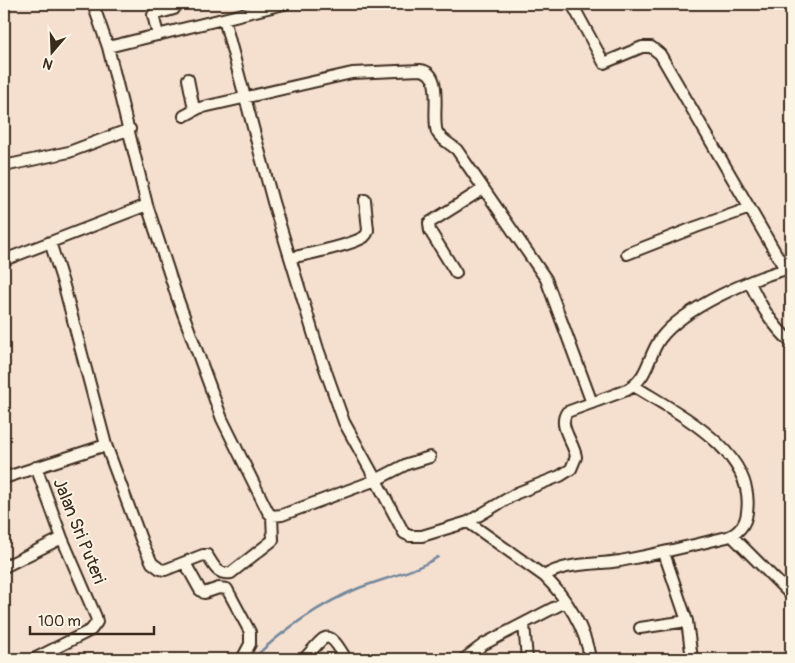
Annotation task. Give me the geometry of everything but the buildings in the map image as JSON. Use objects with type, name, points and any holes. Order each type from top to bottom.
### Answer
[{"type":"street","points":[[50,242],[64,286],[106,445],[142,542],[152,563],[165,570],[207,555],[216,571],[225,574],[231,573],[273,540],[272,516],[268,512],[222,420],[177,297],[148,205],[108,47],[93,4]]},
{"type":"street","points":[[108,47],[284,4]]},
{"type":"street","points":[[224,19],[290,258],[336,402],[344,422],[404,533],[410,536],[422,536],[468,522],[517,493],[560,476],[571,469],[576,457],[564,426],[564,416],[567,412],[634,386],[644,375],[659,341],[668,330],[703,304],[788,268],[750,208],[660,54],[651,47],[642,47],[604,63],[572,4]]},
{"type":"street","points":[[158,35],[153,15],[174,9]]},
{"type":"street","points":[[184,116],[194,109],[361,72],[425,70],[432,76],[436,127],[439,135],[458,150],[546,278],[592,403]]},
{"type":"street","points":[[188,79],[194,109]]},
{"type":"street","points":[[4,166],[68,152],[130,130]]},
{"type":"street","points":[[456,273],[430,231],[429,223],[484,189]]},
{"type":"street","points":[[290,258],[350,243],[363,237],[368,230],[365,200]]},
{"type":"street","points":[[4,260],[148,205]]},
{"type":"street","points":[[627,254],[750,208]]},
{"type":"street","points":[[750,283],[766,315],[791,342]]},
{"type":"street","points":[[544,576],[569,566],[608,563],[664,553],[732,536],[742,527],[747,516],[746,486],[739,471],[718,443],[697,426],[634,386]]},
{"type":"street","points":[[4,478],[106,445]]},
{"type":"street","points":[[272,516],[282,515],[376,480],[407,464],[430,457]]},
{"type":"street","name":"Jalan Sri Puteri","points":[[34,659],[91,630],[97,622],[62,538],[36,468]]},
{"type":"street","points":[[468,522],[544,576],[560,593],[586,641],[590,659]]},
{"type":"street","points":[[732,536],[791,596]]},
{"type":"street","points":[[4,567],[62,538]]},
{"type":"street","points":[[664,553],[687,622],[692,659]]},
{"type":"street","points":[[185,563],[200,590],[204,593],[224,587],[227,589],[250,632],[250,644],[242,659]]},
{"type":"street","points":[[464,659],[484,644],[565,602]]},
{"type":"street","points":[[640,628],[687,622]]},
{"type":"street","points":[[524,624],[527,659]]},
{"type":"street","points":[[304,659],[321,639],[328,638],[335,641],[346,659]]},
{"type":"waterway","points":[[253,659],[289,628],[331,601],[359,588],[419,567],[438,557]]}]
